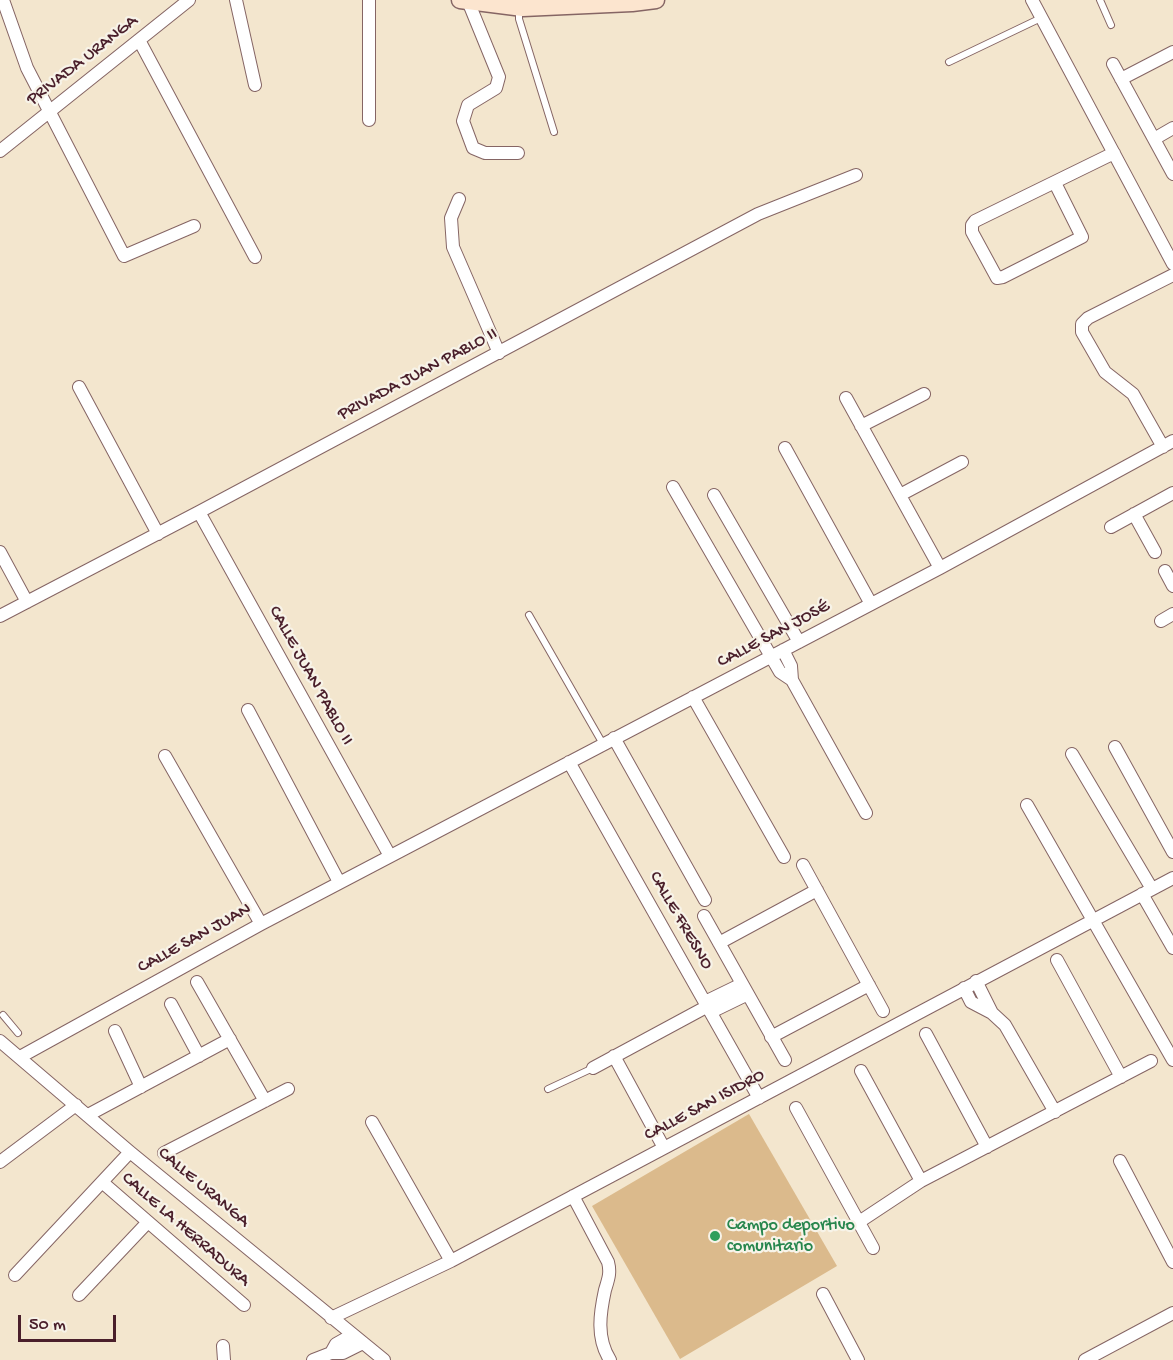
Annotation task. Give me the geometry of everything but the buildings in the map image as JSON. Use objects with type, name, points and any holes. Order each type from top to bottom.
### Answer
[{"type":"main road","points":[[464,1],[519,8],[558,3],[632,3],[656,0]]},
{"type":"street","points":[[3,0],[27,68],[124,256],[194,226]]},
{"type":"street","name":"PRIVADA URANGA","points":[[0,151],[189,0]]},
{"type":"street","points":[[236,0],[255,85]]},
{"type":"street","points":[[369,0],[369,120]]},
{"type":"street","points":[[1032,0],[1173,264]]},
{"type":"street","points":[[464,1],[499,77],[496,88],[468,105],[463,121],[473,148],[485,153],[518,153]]},
{"type":"street","points":[[139,40],[255,257]]},
{"type":"street","points":[[1121,79],[1173,52]]},
{"type":"street","points":[[1113,64],[1173,174]]},
{"type":"street","points":[[1154,139],[1173,128]]},
{"type":"street","points":[[1055,183],[1082,232],[1082,237],[997,278],[972,232],[972,225],[975,221],[1114,153]]},
{"type":"street","name":"PRIVADA JUAN PABLO II","points":[[0,616],[199,513],[758,214],[856,175]]},
{"type":"street","points":[[459,199],[451,218],[453,247],[499,352]]},
{"type":"street","points":[[1168,444],[1133,394],[1105,372],[1082,332],[1082,324],[1088,318],[1173,275]]},
{"type":"street","points":[[79,387],[158,534]]},
{"type":"street","points":[[861,426],[924,394]]},
{"type":"street","points":[[846,398],[939,568]]},
{"type":"street","name":"CALLE SAN JOSÉ","points":[[390,856],[771,657],[1168,444]]},
{"type":"street","points":[[785,448],[871,604]]},
{"type":"street","points":[[900,495],[962,462]]},
{"type":"street","points":[[673,487],[780,672],[792,680]]},
{"type":"street","points":[[1111,527],[1173,493]]},
{"type":"street","points":[[714,495],[798,642]]},
{"type":"street","name":"CALLE JUAN PABLO II","points":[[199,513],[390,856]]},
{"type":"street","points":[[1134,514],[1155,552]]},
{"type":"street","points":[[0,552],[27,602]]},
{"type":"street","points":[[1165,572],[1173,586]]},
{"type":"street","points":[[1161,621],[1173,614]]},
{"type":"street","points":[[783,650],[791,666],[792,680],[866,813]]},
{"type":"street","points":[[693,697],[784,857]]},
{"type":"street","points":[[248,710],[339,882]]},
{"type":"street","points":[[615,738],[705,900]]},
{"type":"street","points":[[1115,747],[1173,852]]},
{"type":"street","points":[[1072,754],[1147,891],[1173,948]]},
{"type":"street","points":[[165,756],[261,924]]},
{"type":"street","name":"CALLE FRESNO","points":[[569,762],[759,1098]]},
{"type":"street","points":[[1027,805],[1173,1060]]},
{"type":"street","name":"CALLE SAN JUAN","points":[[20,1057],[261,924],[390,856]]},
{"type":"street","points":[[803,865],[884,1011]]},
{"type":"street","name":"CALLE SAN ISIDRO","points":[[331,1317],[451,1261],[1173,878]]},
{"type":"street","points":[[719,943],[817,890]]},
{"type":"street","points":[[704,916],[785,1060]]},
{"type":"street","points":[[1057,960],[1121,1077]]},
{"type":"street","points":[[197,981],[265,1101]]},
{"type":"street","points":[[976,981],[992,1013]]},
{"type":"street","points":[[771,1037],[869,985]]},
{"type":"street","points":[[964,988],[971,1002],[992,1013],[1005,1025],[1054,1112]]},
{"type":"street","points":[[593,1068],[708,1006],[745,989]]},
{"type":"street","points":[[171,1004],[199,1056]]},
{"type":"street","points":[[115,1031],[141,1087]]},
{"type":"street","points":[[926,1034],[987,1147]]},
{"type":"street","points":[[88,1115],[230,1039]]},
{"type":"street","name":"CALLE URANGA","points":[[0,1041],[130,1152],[384,1360]]},
{"type":"street","points":[[614,1056],[664,1148]]},
{"type":"street","points":[[859,1222],[921,1181],[1151,1061]]},
{"type":"street","points":[[861,1071],[921,1181]]},
{"type":"street","points":[[164,1153],[288,1089]]},
{"type":"street","points":[[0,1162],[76,1105]]},
{"type":"street","points":[[796,1108],[873,1248]]},
{"type":"street","points":[[372,1122],[451,1261]]},
{"type":"street","points":[[15,1275],[130,1152]]},
{"type":"street","points":[[1120,1161],[1173,1262]]},
{"type":"street","name":"CALLE LA HERRADURA","points":[[102,1182],[244,1305]]},
{"type":"street","points":[[573,1196],[608,1262],[610,1272],[599,1317],[602,1338],[610,1360]]},
{"type":"street","points":[[80,1295],[147,1222]]},
{"type":"street","points":[[823,1294],[858,1360]]},
{"type":"street","points":[[1085,1360],[1173,1312]]},
{"type":"street","points":[[331,1353],[336,1344],[352,1335]]},
{"type":"street","points":[[313,1360],[331,1353],[344,1353],[363,1343]]},
{"type":"street","points":[[223,1346],[224,1360]]},
{"type":"lane","points":[[1100,0],[1111,25]]},
{"type":"lane","points":[[519,8],[519,19],[554,132]]},
{"type":"lane","points":[[949,62],[1042,18]]},
{"type":"lane","points":[[529,615],[603,744]]},
{"type":"lane","points":[[1,1015],[18,1032]]},
{"type":"lane","points":[[548,1089],[593,1068]]},
{"type":"place","name":"Campo deportivo comunitario","points":[[715,1236]]}]
